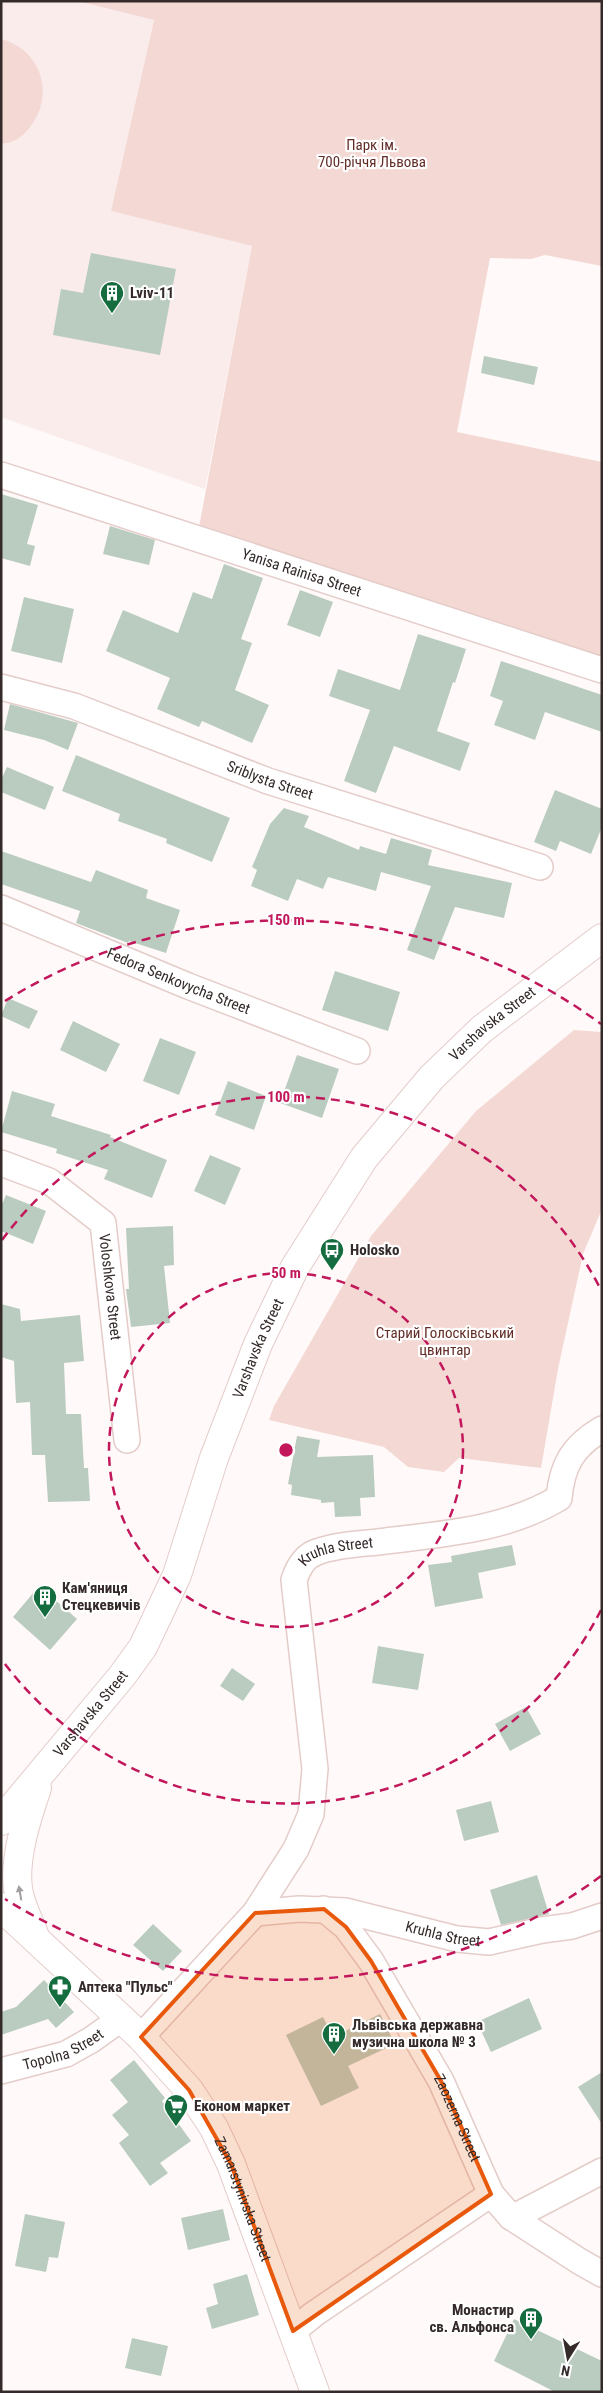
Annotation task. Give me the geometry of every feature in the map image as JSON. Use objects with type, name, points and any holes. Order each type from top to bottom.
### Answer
[{"type":"main road","name":"Varshavska Street","points":[[1,1821],[122,1676],[143,1647],[177,1575],[214,1458],[258,1344],[295,1267],[364,1158],[432,1077],[482,1029],[602,938]]},
{"type":"main road","points":[[1,1790],[43,1770]]},
{"type":"main road","points":[[36,1939],[18,1894],[19,1858],[24,1827],[43,1770]]},
{"type":"main road","name":"Zamarstynivska Street","points":[[1,1907],[131,2027],[189,2090],[214,2128],[231,2164],[315,2392]]},
{"type":"street","name":"Yanisa Rainisa Street","points":[[1,475],[602,670]]},
{"type":"street","name":"Sriblysta Street","points":[[1,687],[74,706],[268,781],[540,867]]},
{"type":"street","name":"Fedora Senkovycha Street","points":[[1,908],[188,986],[357,1051]]},
{"type":"street","name":"Voloshkova Street","points":[[1,1163],[49,1181],[103,1223],[127,1440]]},
{"type":"street","name":"Kruhla Street","points":[[131,2027],[255,1914],[296,1849],[311,1814],[315,1769],[294,1580],[298,1568],[305,1559],[316,1552],[342,1546],[471,1530],[536,1512],[558,1498],[560,1480],[575,1448],[602,1429]]},
{"type":"street","name":"Kruhla Street","points":[[255,1914],[299,1909],[324,1909],[367,1915],[456,1939],[489,1942],[542,1930],[572,1926],[602,1916]]},
{"type":"street","name":"Zaozerna Street","points":[[324,1909],[346,1927],[376,1970],[440,2081],[491,2194],[510,2217],[602,2274]]},
{"type":"street","name":"Topolna Street","points":[[1,2071],[66,2054],[91,2040],[131,2027]]},
{"type":"street","points":[[510,2217],[602,2171]]},
{"type":"street","points":[[293,2331],[314,2314],[491,2194]]},
{"type":"highlighted area","points":[[324,1909],[346,1927],[371,1961],[441,2081],[491,2194],[293,2331],[231,2164],[189,2090],[141,2037],[255,1913]]},
{"type":"shaded area","points":[[1,1],[77,1],[154,20],[111,211],[252,246],[205,489],[1,417]]},
{"type":"green space","name":"Парк ім. 700-річчя Львова","points":[[77,1],[602,1],[602,266],[545,255],[531,259],[490,258],[457,432],[602,462],[602,658],[199,527],[252,246],[111,211],[154,20]]},
{"type":"green space","points":[[1,39],[13,43],[31,58],[37,67],[43,90],[38,114],[29,128],[16,140],[1,144]]},
{"type":"green space","name":"Старий Голосківський цвинтар","points":[[574,1030],[602,1032],[602,1209],[583,1254],[558,1369],[541,1468],[459,1458],[444,1472],[408,1467],[384,1447],[269,1420],[274,1406],[371,1236],[476,1111]]},
{"type":"building","name":"Lviv-11","points":[[91,253],[176,269],[160,355],[53,335],[61,289],[83,293]]},
{"type":"building","points":[[484,356],[538,367],[534,385],[481,373]]},
{"type":"building","points":[[1,494],[38,505],[27,544],[35,546],[30,566],[1,558]]},
{"type":"building","points":[[110,526],[155,540],[149,565],[103,554]]},
{"type":"building","points":[[224,564],[263,578],[241,639],[252,643],[235,690],[269,705],[252,743],[202,721],[199,727],[157,709],[170,678],[106,651],[123,610],[178,633],[193,592],[212,599]]},
{"type":"building","points":[[300,590],[333,602],[320,637],[287,625]]},
{"type":"building","points":[[24,597],[74,609],[62,663],[11,651]]},
{"type":"building","points":[[418,634],[466,649],[437,731],[470,743],[460,771],[394,746],[376,793],[344,781],[370,710],[329,696],[338,669],[400,690]]},
{"type":"building","points":[[501,661],[602,695],[602,732],[545,712],[535,740],[494,725],[503,701],[490,696]]},
{"type":"building","points":[[10,704],[78,723],[68,750],[44,740],[4,730]]},
{"type":"building","points":[[76,755],[230,818],[212,862],[166,843],[167,839],[118,821],[120,814],[62,791]]},
{"type":"building","points":[[7,767],[54,787],[45,810],[1,792],[1,780]]},
{"type":"building","points":[[555,790],[602,809],[602,827],[591,854],[560,841],[556,851],[534,842]]},
{"type":"building","points":[[284,808],[309,816],[304,827],[359,850],[360,846],[386,854],[391,838],[432,850],[428,865],[512,883],[504,918],[455,907],[434,960],[407,950],[431,886],[381,872],[376,891],[328,877],[323,889],[297,879],[288,901],[251,886],[257,870],[252,867],[270,824]]},
{"type":"building","points":[[1,851],[91,882],[96,870],[148,890],[146,898],[180,910],[166,953],[129,941],[128,943],[76,923],[80,911],[1,884]]},
{"type":"building","points":[[335,971],[400,992],[388,1031],[322,1010]]},
{"type":"building","points":[[8,998],[38,1011],[29,1029],[1,1016]]},
{"type":"building","points":[[73,1021],[120,1044],[106,1072],[60,1050]]},
{"type":"building","points":[[160,1038],[196,1052],[179,1095],[143,1081]]},
{"type":"building","points":[[297,1055],[339,1069],[322,1118],[280,1103]]},
{"type":"building","points":[[228,1081],[266,1096],[254,1130],[215,1115]]},
{"type":"building","points":[[12,1091],[55,1104],[51,1116],[111,1135],[110,1137],[167,1160],[152,1198],[104,1179],[108,1170],[56,1153],[57,1149],[1,1132]]},
{"type":"building","points":[[210,1155],[241,1168],[225,1205],[194,1191]]},
{"type":"building","points":[[6,1195],[46,1211],[33,1244],[1,1231],[1,1207]]},
{"type":"building","points":[[173,1226],[174,1265],[164,1266],[170,1323],[131,1327],[126,1289],[129,1289],[126,1228]]},
{"type":"building","points":[[1,1304],[20,1309],[21,1321],[80,1315],[84,1361],[64,1363],[66,1414],[81,1414],[84,1468],[88,1468],[90,1501],[48,1502],[45,1455],[32,1455],[30,1402],[16,1403],[14,1361],[1,1357]]},
{"type":"building","points":[[297,1436],[320,1440],[317,1457],[373,1455],[375,1497],[360,1498],[361,1516],[335,1517],[334,1502],[321,1503],[321,1500],[291,1495],[292,1485],[288,1484]]},
{"type":"building","points":[[512,1545],[516,1565],[478,1573],[483,1598],[435,1607],[428,1565],[452,1562],[451,1556]]},
{"type":"building","name":"Кам'яниця Стецкевичів","points":[[39,1586],[77,1619],[50,1650],[13,1617]]},
{"type":"building","points":[[378,1646],[424,1654],[418,1690],[372,1683]]},
{"type":"building","points":[[232,1668],[255,1684],[243,1701],[220,1686]]},
{"type":"building","points":[[526,1707],[541,1734],[510,1751],[495,1724]]},
{"type":"building","points":[[491,1801],[499,1832],[464,1841],[456,1810]]},
{"type":"building","points":[[537,1875],[549,1914],[501,1925],[490,1890]]},
{"type":"building","points":[[153,1924],[182,1951],[163,1971],[133,1945]]},
{"type":"building","points":[[44,1980],[74,2012],[56,2028],[48,2019],[1,2035],[1,2012],[16,2007]]},
{"type":"building","points":[[529,1998],[542,2029],[491,2052],[477,2022]]},
{"type":"building","name":"Львівська державна музична школа № 3","points":[[380,2014],[395,2044],[348,2066],[359,2088],[321,2106],[286,2035],[323,2017],[333,2037]]},
{"type":"building","points":[[134,2060],[165,2098],[162,2101],[191,2141],[160,2163],[168,2173],[150,2186],[119,2143],[129,2135],[112,2115],[128,2102],[110,2080]]},
{"type":"building","points":[[602,2072],[602,2124],[578,2087]]},
{"type":"building","points":[[223,2209],[230,2240],[188,2250],[181,2218]]},
{"type":"building","points":[[25,2214],[65,2222],[58,2258],[49,2257],[46,2272],[15,2266]]},
{"type":"building","points":[[247,2274],[259,2315],[212,2329],[206,2308],[218,2304],[213,2284]]},
{"type":"building","name":"Монастир св. Альфонса","points":[[514,2319],[602,2361],[602,2392],[555,2392],[494,2361]]},
{"type":"building","points":[[132,2338],[168,2346],[161,2376],[125,2368]]},
{"type":"place","name":"Lviv-11","points":[[112,314]]},
{"type":"place","name":"Holosko","points":[[332,1271]]},
{"type":"place","name":"Кам'яниця Стецкевичів","points":[[45,1618]]},
{"type":"place","name":"Аптека \"Пульс\"","points":[[60,2008]]},
{"type":"place","name":"Львівська державна музична школа № 3","points":[[334,2055]]},
{"type":"place","name":"Економ маркет","points":[[176,2127]]},
{"type":"place","name":"Монастир св. Альфонса","points":[[531,2340]]}]
